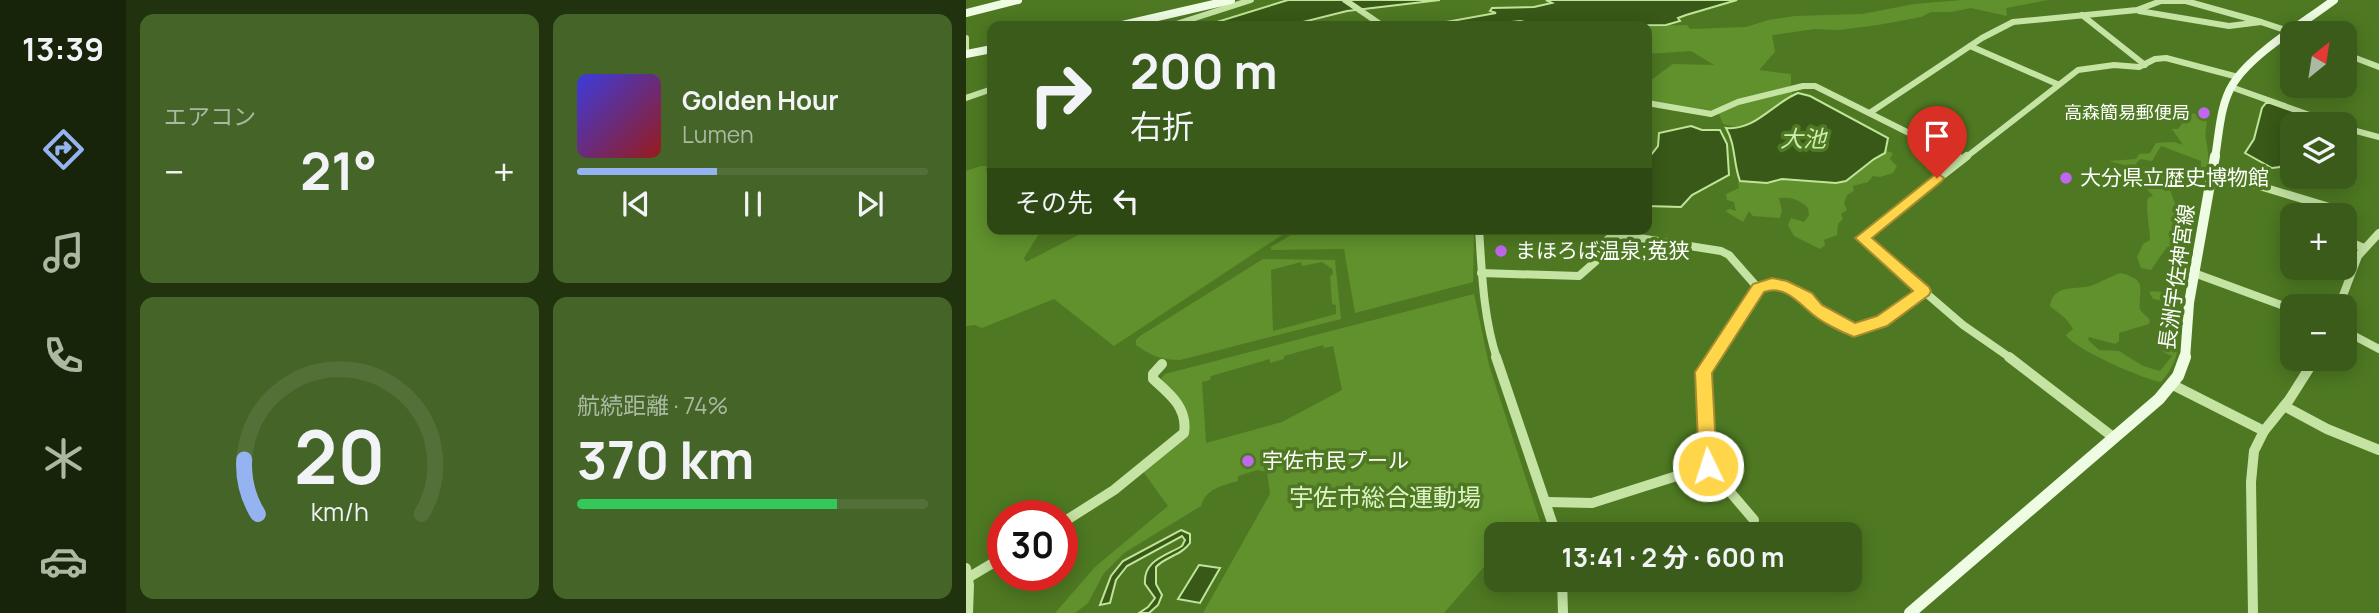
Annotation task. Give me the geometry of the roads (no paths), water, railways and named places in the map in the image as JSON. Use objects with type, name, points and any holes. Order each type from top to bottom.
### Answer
[{"type":"main road","points":[[966,11],[1008,0]]},
{"type":"main road","points":[[966,11],[1018,0]]},
{"type":"main road","points":[[1140,21],[1233,0]]},
{"type":"main road","points":[[2308,21],[2334,0]]},
{"type":"main road","points":[[2234,82],[2249,64],[2280,42]]},
{"type":"main road","points":[[966,54],[987,50]]},
{"type":"main road","name":"長洲宇佐神宮線","points":[[1910,613],[2173,384],[2186,355],[2188,310],[2194,273],[2223,113],[2234,82]]},
{"type":"street","points":[[1218,9],[1233,0]]},
{"type":"street","points":[[1184,21],[1251,0]]},
{"type":"street","points":[[1345,0],[1376,21]]},
{"type":"street","points":[[2137,10],[2159,1],[2186,1],[2280,29]]},
{"type":"street","points":[[1871,112],[1970,46],[2013,22],[2137,10],[2229,26],[2261,22]]},
{"type":"street","points":[[2082,15],[2145,65]]},
{"type":"street","points":[[966,38],[966,54]]},
{"type":"street","points":[[1970,46],[2057,84]]},
{"type":"street","points":[[2113,438],[2007,355],[1963,325],[1862,238],[2078,70],[2145,65],[2155,59],[2173,59],[2306,112]]},
{"type":"street","points":[[2357,59],[2379,67]]},
{"type":"street","points":[[1652,104],[1711,114],[1738,102],[1811,85],[1828,90],[1961,159]]},
{"type":"street","points":[[966,98],[987,91]]},
{"type":"street","points":[[2357,131],[2379,137]]},
{"type":"street","points":[[2213,173],[2316,203]]},
{"type":"street","points":[[2343,294],[2349,273],[2364,248],[2379,233]]},
{"type":"street","points":[[1479,235],[1488,332],[1553,522]]},
{"type":"street","points":[[1481,273],[1579,276],[1596,261],[1608,239],[1620,235],[1726,253],[1758,288]]},
{"type":"street","points":[[2357,245],[2364,248]]},
{"type":"street","points":[[2194,273],[2280,305]]},
{"type":"street","points":[[1754,520],[1708,466],[1703,372],[1758,288],[1772,284],[1782,285],[1807,298],[1816,309],[1854,330],[1881,321],[1923,291]]},
{"type":"street","points":[[2357,337],[2379,349]]},
{"type":"street","points":[[1078,513],[1114,490],[1184,432],[1180,404],[1152,376],[1162,364]]},
{"type":"street","points":[[2253,613],[2251,467],[2264,431],[2307,371]]},
{"type":"street","points":[[2173,384],[2264,431]]},
{"type":"street","points":[[2284,406],[2326,429],[2379,450]]},
{"type":"street","points":[[1548,502],[1592,503],[1708,466]]},
{"type":"street","points":[[968,613],[967,575],[987,565]]},
{"type":"street","points":[[1562,592],[1563,613]]},
{"type":"water","points":[[1288,0],[1440,0],[1347,11],[1307,21],[1220,21]]},
{"type":"water","points":[[1546,0],[1737,0],[1686,15],[1678,18],[1680,21],[1666,25],[1652,25],[1652,21],[1452,21],[1496,13],[1490,11],[1492,8],[1534,7],[1552,3]]},
{"type":"water","name":"大池","points":[[1798,93],[1810,96],[1888,138],[1885,153],[1846,181],[1836,183],[1782,179],[1767,183],[1740,181],[1726,128],[1736,128],[1755,121]]},
{"type":"water","points":[[2266,103],[2272,103],[2297,112],[2280,112],[2280,167],[2272,168],[2245,153],[2254,139],[2262,108]]},
{"type":"water","points":[[1691,126],[1702,130],[1720,130],[1727,144],[1729,175],[1692,195],[1681,207],[1652,206],[1652,154],[1658,146],[1659,133]]},
{"type":"water","points":[[1181,530],[1190,534],[1190,543],[1156,567],[1156,584],[1162,595],[1158,605],[1149,613],[1139,613],[1155,598],[1145,584],[1145,576],[1152,564],[1182,546],[1185,540],[1182,536],[1127,566],[1116,580],[1110,603],[1100,605],[1111,576],[1123,561]]},
{"type":"water","points":[[1199,565],[1220,568],[1200,603],[1178,599]]},
{"type":"place","name":"高森簡易郵便局","points":[[2204,113]]},
{"type":"place","name":"大分県立歴史博物館","points":[[2066,178]]},
{"type":"place","name":"まほろば温泉;菟狭","points":[[1501,251]]},
{"type":"place","name":"宇佐市民プール","points":[[1248,461]]},
{"type":"park label","name":"宇佐市総合運動場","points":[[1385,498]]}]
